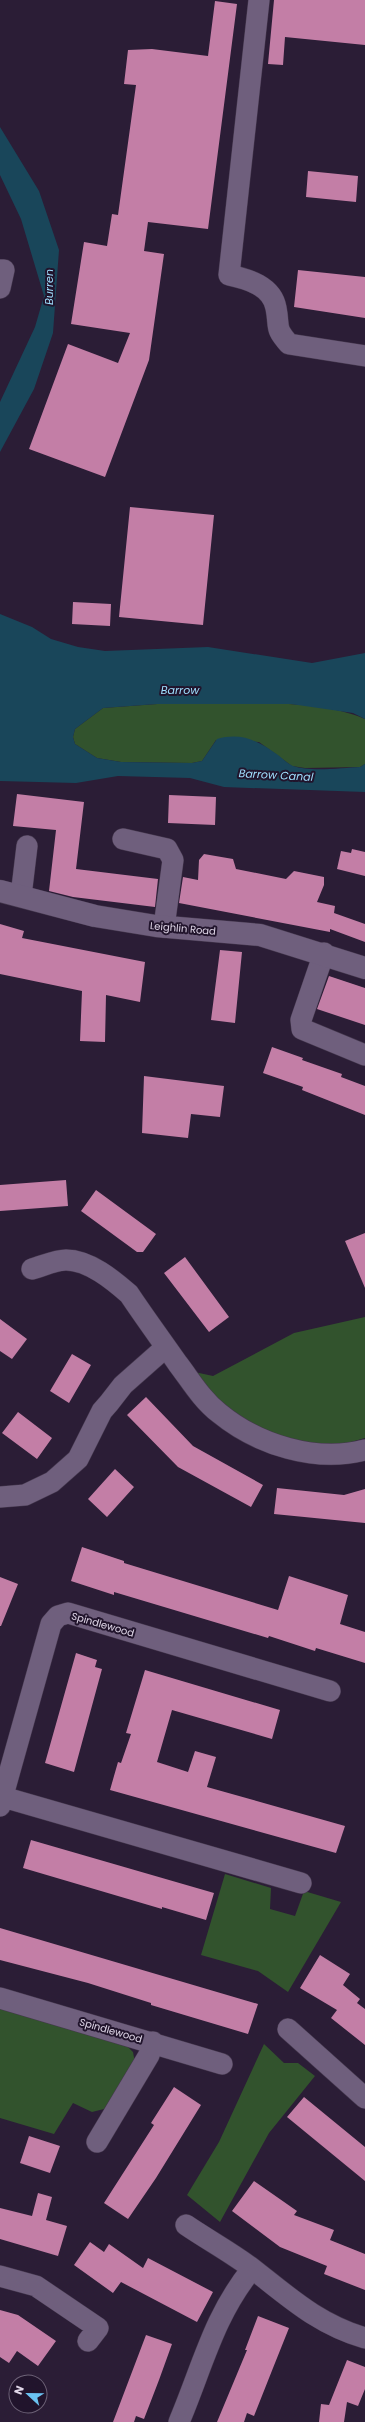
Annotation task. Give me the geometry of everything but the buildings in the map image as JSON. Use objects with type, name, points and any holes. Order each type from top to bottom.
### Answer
[{"type":"street","points":[[259,0],[229,275],[243,278],[267,289],[276,306],[278,331],[289,344],[365,356]]},
{"type":"street","points":[[0,270],[4,270],[0,288]]},
{"type":"street","points":[[124,840],[167,849],[173,860],[164,927]]},
{"type":"street","points":[[21,896],[28,846]]},
{"type":"street","name":"Leighlin Road","points":[[0,891],[95,916],[164,927],[260,934],[324,953],[365,968]]},
{"type":"street","points":[[324,953],[301,1020],[302,1029],[365,1055]]},
{"type":"street","points":[[32,1269],[67,1260],[87,1266],[116,1282],[129,1294],[200,1394],[218,1413],[239,1427],[266,1440],[306,1452],[332,1455],[365,1450]]},
{"type":"street","points":[[0,1497],[25,1495],[45,1485],[78,1458],[102,1411],[113,1397],[123,1385],[166,1347]]},
{"type":"street","name":"Spindlewood","points":[[301,1882],[2,1802],[51,1624],[58,1616],[68,1614],[330,1691]]},
{"type":"street","name":"Spindlewood","points":[[0,1998],[222,2064]]},
{"type":"street","points":[[288,2029],[365,2098]]},
{"type":"street","points":[[97,2142],[149,2055],[152,2042]]},
{"type":"street","points":[[186,2225],[252,2269],[294,2303],[345,2332],[365,2338]]},
{"type":"street","points":[[179,2422],[205,2350],[235,2289],[252,2269]]},
{"type":"street","points":[[0,2276],[36,2286],[98,2328],[88,2341]]},
{"type":"green space","points":[[157,704],[292,704],[344,712],[365,719],[365,764],[360,767],[305,768],[292,766],[259,742],[216,740],[202,761],[192,763],[121,762],[97,758],[75,744],[73,737],[75,729],[103,708]]},
{"type":"green space","points":[[365,1317],[365,1438],[337,1446],[293,1442],[247,1423],[221,1404],[190,1371],[213,1376],[294,1333]]},
{"type":"green space","points":[[225,1874],[271,1888],[270,1909],[295,1916],[304,1891],[341,1902],[288,1992],[258,1971],[201,1955]]},
{"type":"green space","points":[[0,2006],[127,2046],[133,2052],[135,2063],[104,2109],[92,2112],[73,2103],[54,2134],[0,2118]]},
{"type":"green space","points":[[264,2044],[284,2063],[298,2063],[315,2076],[269,2133],[220,2222],[187,2195],[219,2142]]},
{"type":"water","name":"Burren","points":[[0,127],[39,191],[59,250],[53,333],[34,389],[0,452],[0,402],[35,327],[44,296],[21,219],[0,175]]},
{"type":"water","points":[[0,614],[32,627],[51,639],[78,647],[105,651],[208,647],[312,663],[365,653],[365,719],[353,713],[291,704],[157,704],[103,708],[75,729],[73,737],[75,744],[97,758],[121,762],[192,763],[202,761],[217,739],[226,737],[242,737],[257,742],[289,764],[300,768],[335,769],[360,767],[365,764],[365,792],[224,787],[190,778],[118,776],[76,783],[0,781]]},
{"type":"water label","name":"Barrow","points":[[180,690]]},
{"type":"water label","name":"Barrow Canal","points":[[276,775]]}]
